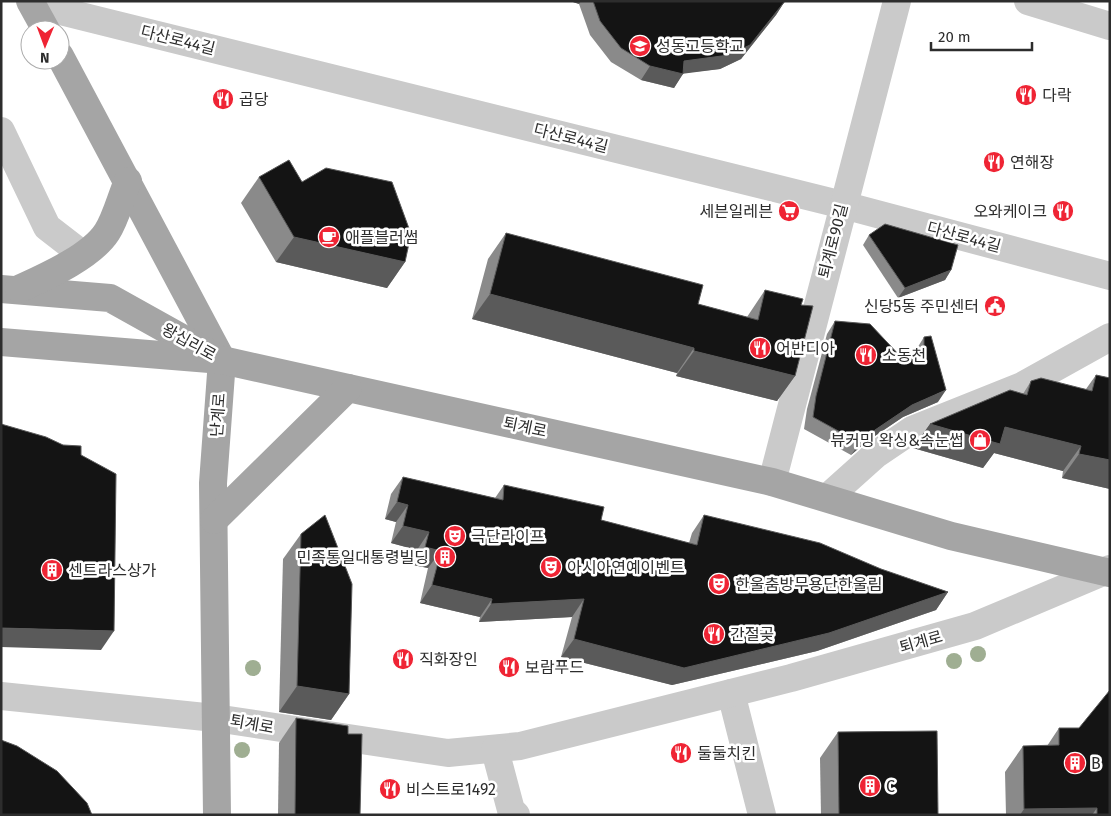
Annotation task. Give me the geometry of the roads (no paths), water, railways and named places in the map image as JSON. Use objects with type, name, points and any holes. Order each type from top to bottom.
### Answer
[{"type":"main road","points":[[31,3],[40,20]]},
{"type":"main road","points":[[68,70],[222,360]]},
{"type":"main road","points":[[9,290],[52,274],[82,254],[107,232],[128,181]]},
{"type":"main road","name":"왕십리로","points":[[9,290],[110,298],[222,360]]},
{"type":"main road","name":"왕십리로","points":[[1,342],[222,360]]},
{"type":"main road","name":"퇴계로","points":[[222,360],[772,482],[951,536],[1108,571]]},
{"type":"main road","name":"난계로","points":[[217,815],[213,483],[222,360]]},
{"type":"main road","points":[[214,520],[348,388]]},
{"type":"street","name":"퇴계로90길","points":[[772,482],[842,205],[897,1]]},
{"type":"street","points":[[1028,1],[1110,26]]},
{"type":"street","name":"다산로44길","points":[[31,3],[842,205],[1110,276]]},
{"type":"street","points":[[1,131],[47,227],[82,254]]},
{"type":"street","points":[[827,498],[875,455],[912,430],[1022,386],[1110,337]]},
{"type":"street","name":"퇴계로","points":[[1,696],[216,718],[448,753],[495,750],[520,746],[731,693],[974,626],[1108,571]]},
{"type":"street","points":[[731,693],[762,815]]},
{"type":"street","points":[[495,750],[511,813]]},
{"type":"place","name":"성동고등학교","points":[[640,46]]},
{"type":"place","name":"다락","points":[[1026,95]]},
{"type":"place","name":"곱당","points":[[223,99]]},
{"type":"place","name":"연해장","points":[[994,162]]},
{"type":"place","name":"세븐일레븐","points":[[789,211]]},
{"type":"place","name":"오와케이크","points":[[1063,211]]},
{"type":"place","name":"애플블러썸","points":[[329,237]]},
{"type":"place","name":"신당5동 주민센터","points":[[995,306]]},
{"type":"place","name":"어반디아","points":[[760,348]]},
{"type":"place","name":"소동천","points":[[866,355]]},
{"type":"place","name":"뷰커밍 왁싱&속눈썹","points":[[980,440]]},
{"type":"place","name":"극단라이프","points":[[455,536]]},
{"type":"place","name":"민족통일대통령빌딩","points":[[445,557]]},
{"type":"place","name":"아시아연예이벤트","points":[[551,567]]},
{"type":"place","name":"센트라스상가","points":[[52,570]]},
{"type":"place","name":"한울춤방무용단한울림","points":[[719,584]]},
{"type":"place","name":"간절곶","points":[[714,634]]},
{"type":"place","name":"직화장인","points":[[403,659]]},
{"type":"place","name":"보람푸드","points":[[509,667]]},
{"type":"place","name":"둘둘치킨","points":[[681,753]]},
{"type":"place","name":"B","points":[[1075,763]]},
{"type":"place","name":"C","points":[[870,786]]},
{"type":"place","name":"비스트로1492","points":[[390,789]]}]
